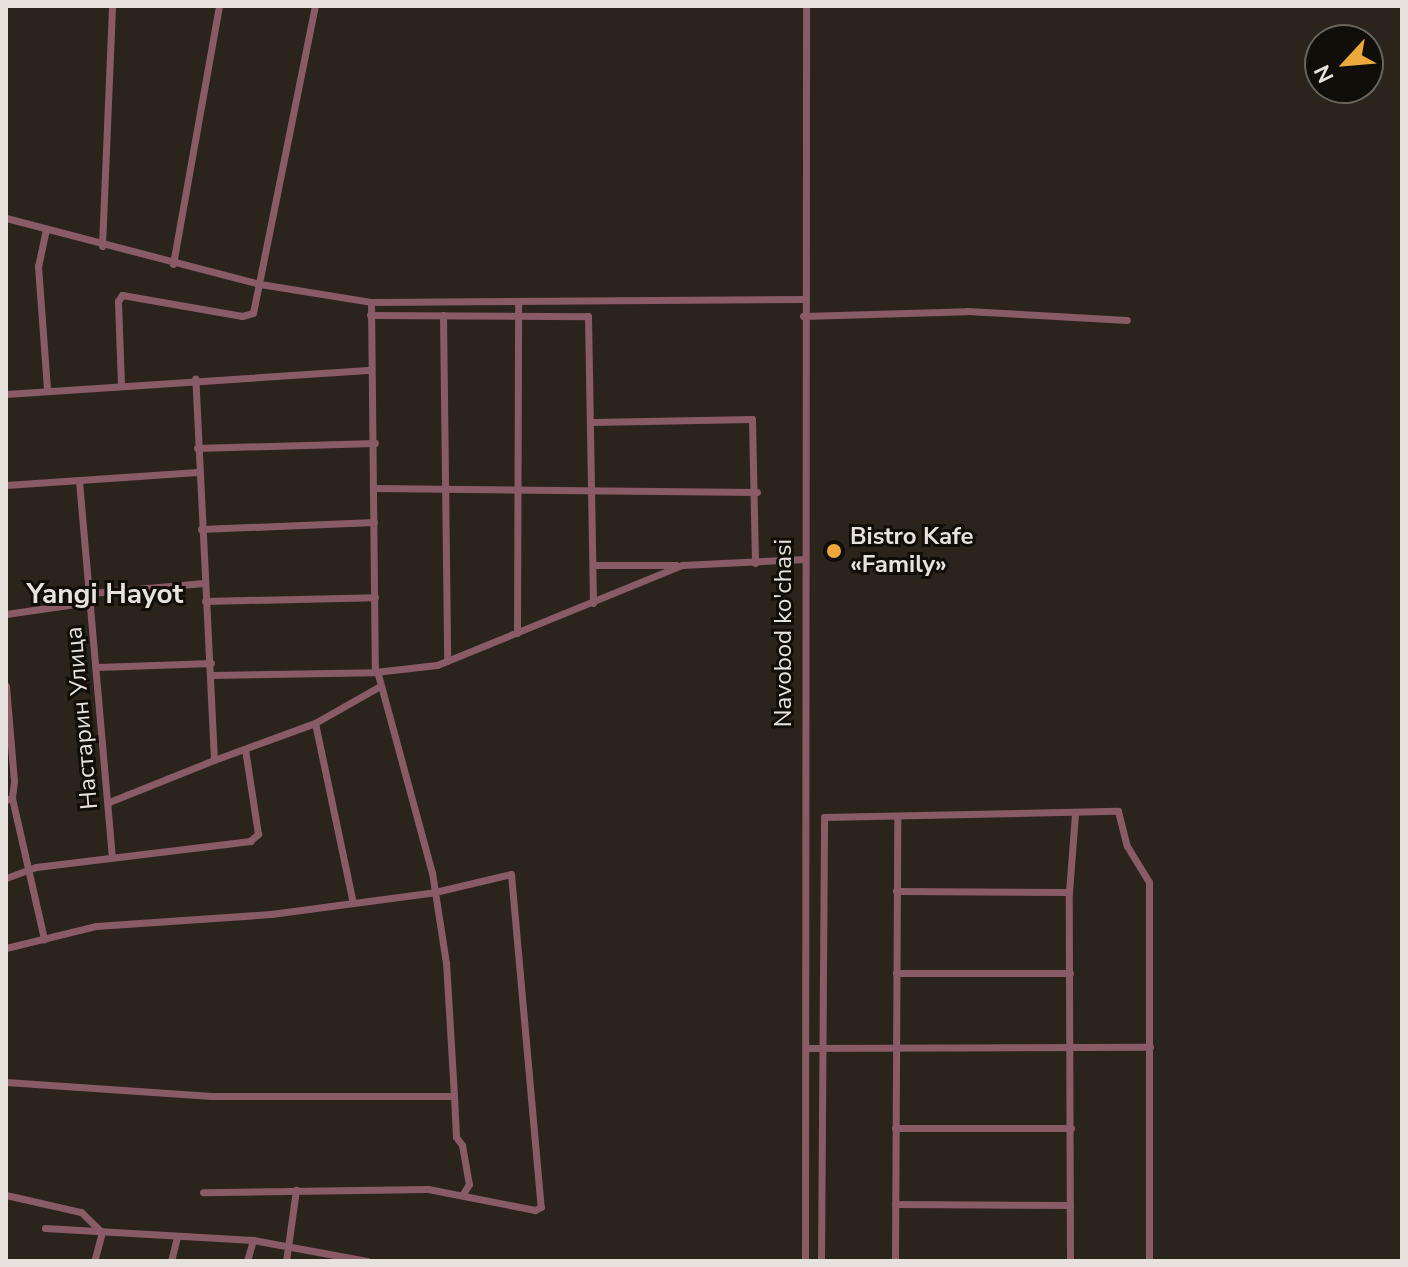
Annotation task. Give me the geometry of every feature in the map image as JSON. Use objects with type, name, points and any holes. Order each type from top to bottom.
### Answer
[{"type":"street","points":[[102,246],[112,6]]},
{"type":"street","points":[[173,264],[219,6]]},
{"type":"street","points":[[121,384],[118,301],[122,295],[242,316],[253,313],[315,6]]},
{"type":"street","name":"Navobod ko'chasi","points":[[805,1261],[803,316],[806,6]]},
{"type":"street","points":[[6,218],[173,264],[260,284],[371,302],[804,299]]},
{"type":"street","points":[[46,229],[38,266],[47,390]]},
{"type":"street","points":[[517,633],[520,491],[518,301]]},
{"type":"street","points":[[371,302],[376,672],[435,892],[446,963],[456,1137],[462,1145],[469,1184],[462,1195]]},
{"type":"street","points":[[803,316],[967,311],[1127,320]]},
{"type":"street","points":[[370,315],[588,316],[594,491],[593,603]]},
{"type":"street","points":[[443,315],[447,661]]},
{"type":"street","points":[[6,394],[195,378],[371,370]]},
{"type":"street","points":[[195,378],[214,760]]},
{"type":"street","points":[[592,422],[752,419],[757,492],[755,563]]},
{"type":"street","points":[[197,448],[375,443]]},
{"type":"street","points":[[6,485],[198,472]]},
{"type":"street","name":"Настарин Улица","points":[[79,481],[98,667],[112,857]]},
{"type":"street","points":[[375,488],[757,492]]},
{"type":"street","points":[[201,529],[374,522]]},
{"type":"street","points":[[593,565],[755,563],[805,559]]},
{"type":"street","points":[[211,675],[376,672],[447,661],[682,565]]},
{"type":"street","points":[[6,614],[82,603],[91,594],[204,583]]},
{"type":"street","points":[[205,601],[375,597]]},
{"type":"street","points":[[98,667],[211,663]]},
{"type":"street","points":[[6,686],[9,799],[44,939]]},
{"type":"street","points":[[109,802],[315,723],[380,686]]},
{"type":"street","points":[[315,723],[353,903]]},
{"type":"street","points":[[6,878],[29,870],[255,838],[245,749]]},
{"type":"street","points":[[821,1261],[820,1049],[824,817],[897,818],[1118,811],[1127,846],[1149,882],[1149,1261]]},
{"type":"street","points":[[1070,1261],[1069,892],[1075,814]]},
{"type":"street","points":[[895,1261],[897,818]]},
{"type":"street","points":[[6,948],[96,926],[353,903],[435,892],[511,874],[543,1200],[535,1210],[428,1189],[203,1192]]},
{"type":"street","points":[[896,891],[1069,892]]},
{"type":"street","points":[[896,973],[1070,973]]},
{"type":"street","points":[[806,1048],[1071,1051],[1150,1047]]},
{"type":"street","points":[[6,1082],[212,1096],[454,1096]]},
{"type":"street","points":[[895,1128],[1071,1128]]},
{"type":"street","points":[[286,1261],[296,1190]]},
{"type":"street","points":[[6,1195],[81,1212],[102,1232]]},
{"type":"street","points":[[895,1204],[1070,1205]]},
{"type":"street","points":[[45,1228],[253,1240],[367,1261]]},
{"type":"street","points":[[94,1261],[102,1232]]},
{"type":"street","points":[[171,1261],[177,1237]]},
{"type":"street","points":[[247,1261],[253,1240]]},
{"type":"place","name":"Bistro Kafe «Family»","points":[[834,551]]},
{"type":"district","name":"Yangi Hayot","points":[[105,594]]}]
